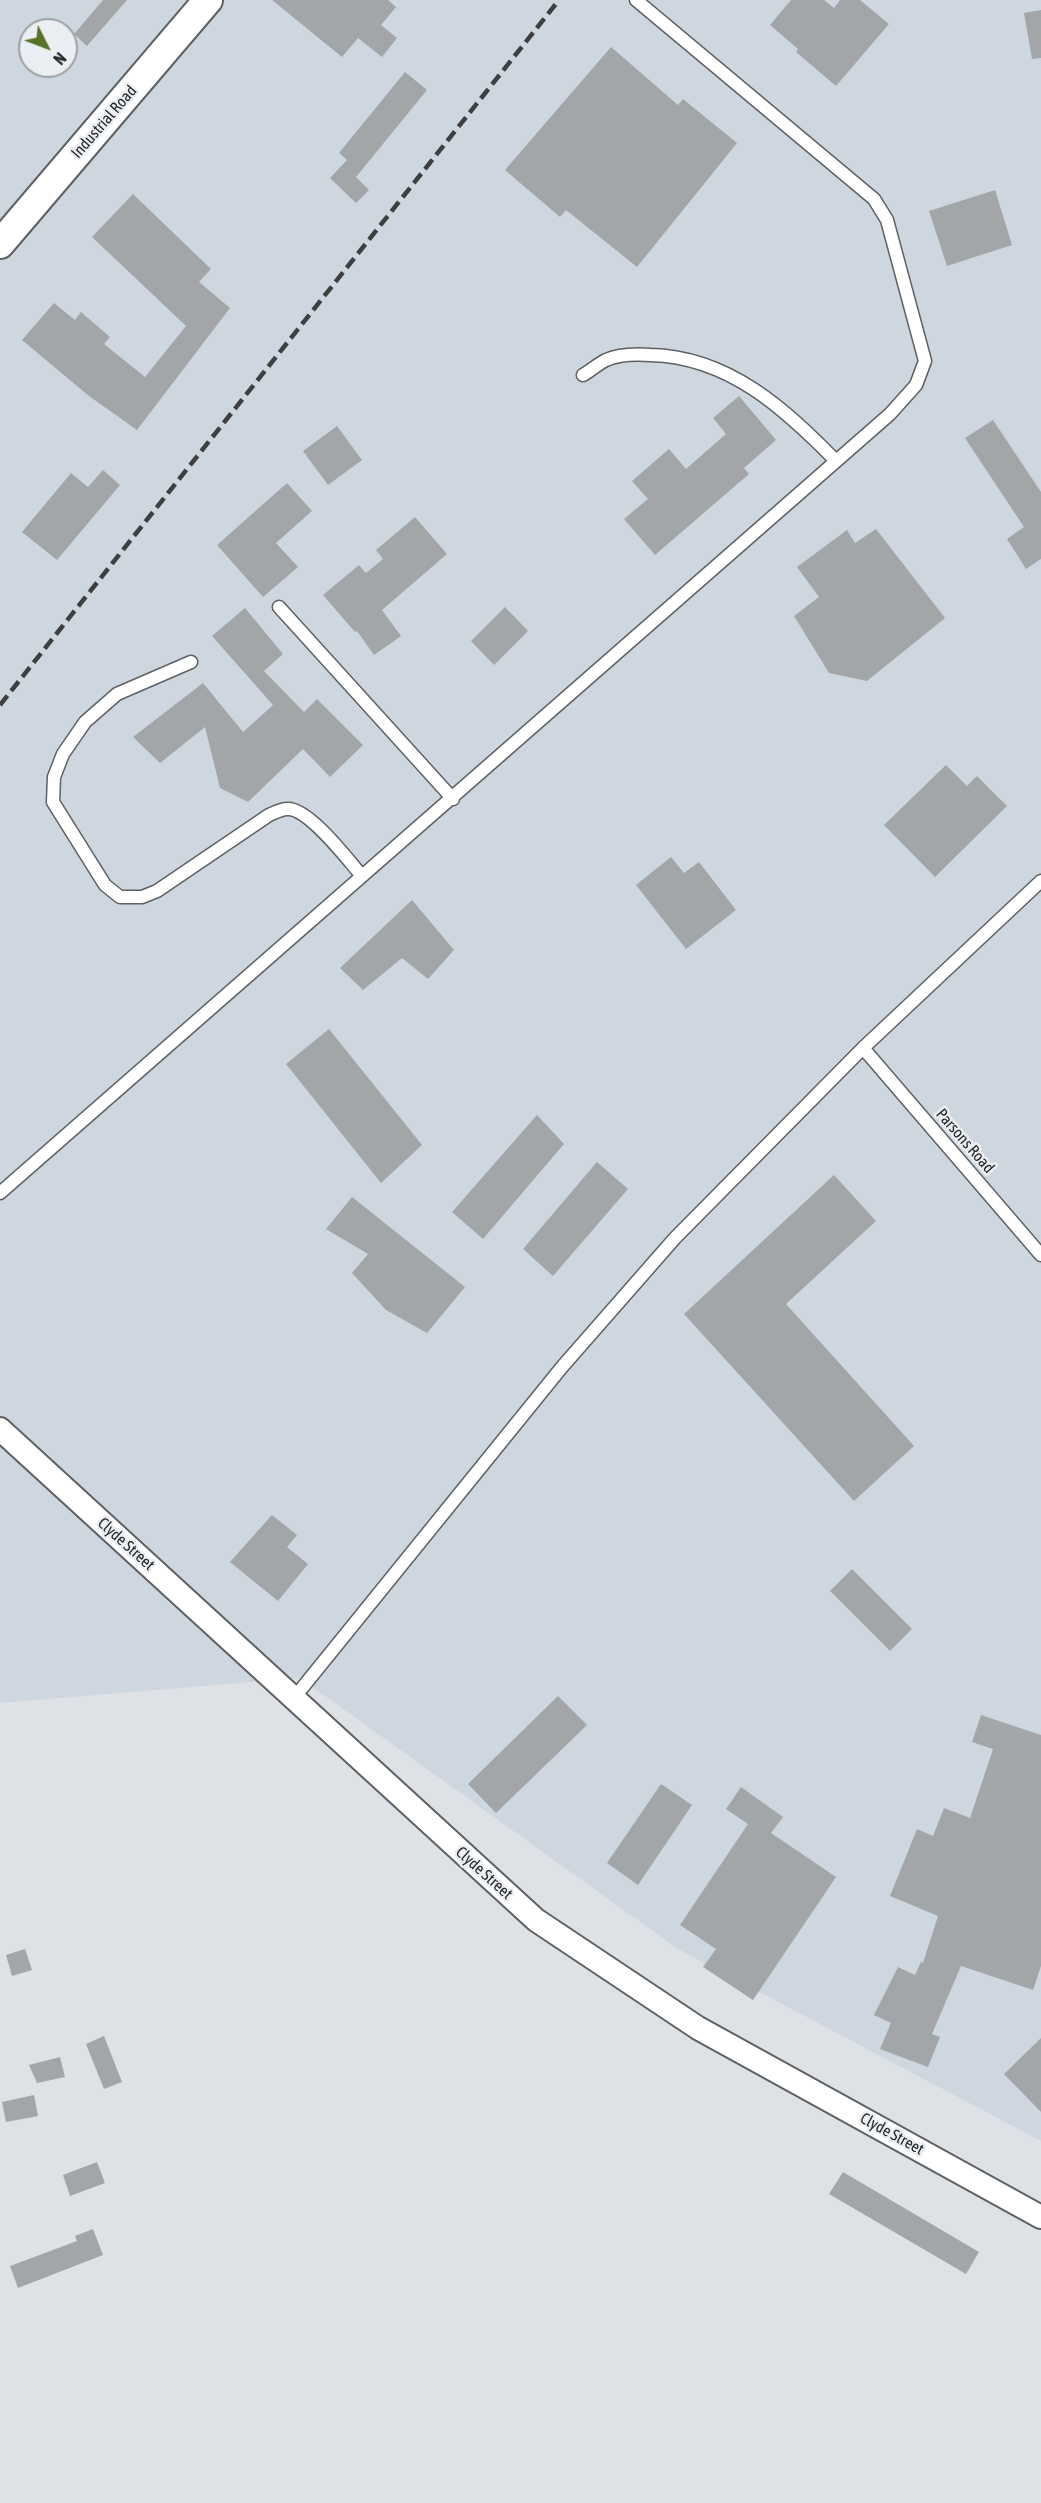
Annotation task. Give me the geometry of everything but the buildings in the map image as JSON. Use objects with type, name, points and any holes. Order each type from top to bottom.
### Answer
[{"type":"street","name":"Industrial Road","points":[[0,244],[208,0]]},
{"type":"street","name":"Clyde Street","points":[[0,1430],[536,1920],[698,2028],[1041,2217]]},
{"type":"lane","points":[[0,1193],[453,799],[836,461],[896,407],[916,385],[925,361],[887,220],[874,199],[636,0]]},
{"type":"lane","points":[[583,375],[607,359],[632,354],[668,355],[707,363],[744,382],[774,403],[801,425],[836,461]]},
{"type":"lane","points":[[279,607],[453,799]]},
{"type":"lane","points":[[191,662],[117,693],[85,722],[63,754],[54,777],[53,802],[105,885],[120,897],[142,897],[157,891],[269,814],[287,808],[301,813],[318,828],[362,876]]},
{"type":"lane","points":[[294,1698],[562,1367],[668,1247],[863,1048],[1041,882]]},
{"type":"lane","name":"Parsons Road","points":[[863,1048],[1041,1255]]},
{"type":"shaded area","points":[[0,0],[1041,0],[1041,2141],[678,1949],[300,1678],[0,1703]]},
{"type":"railway","points":[[0,705],[559,0]]}]
